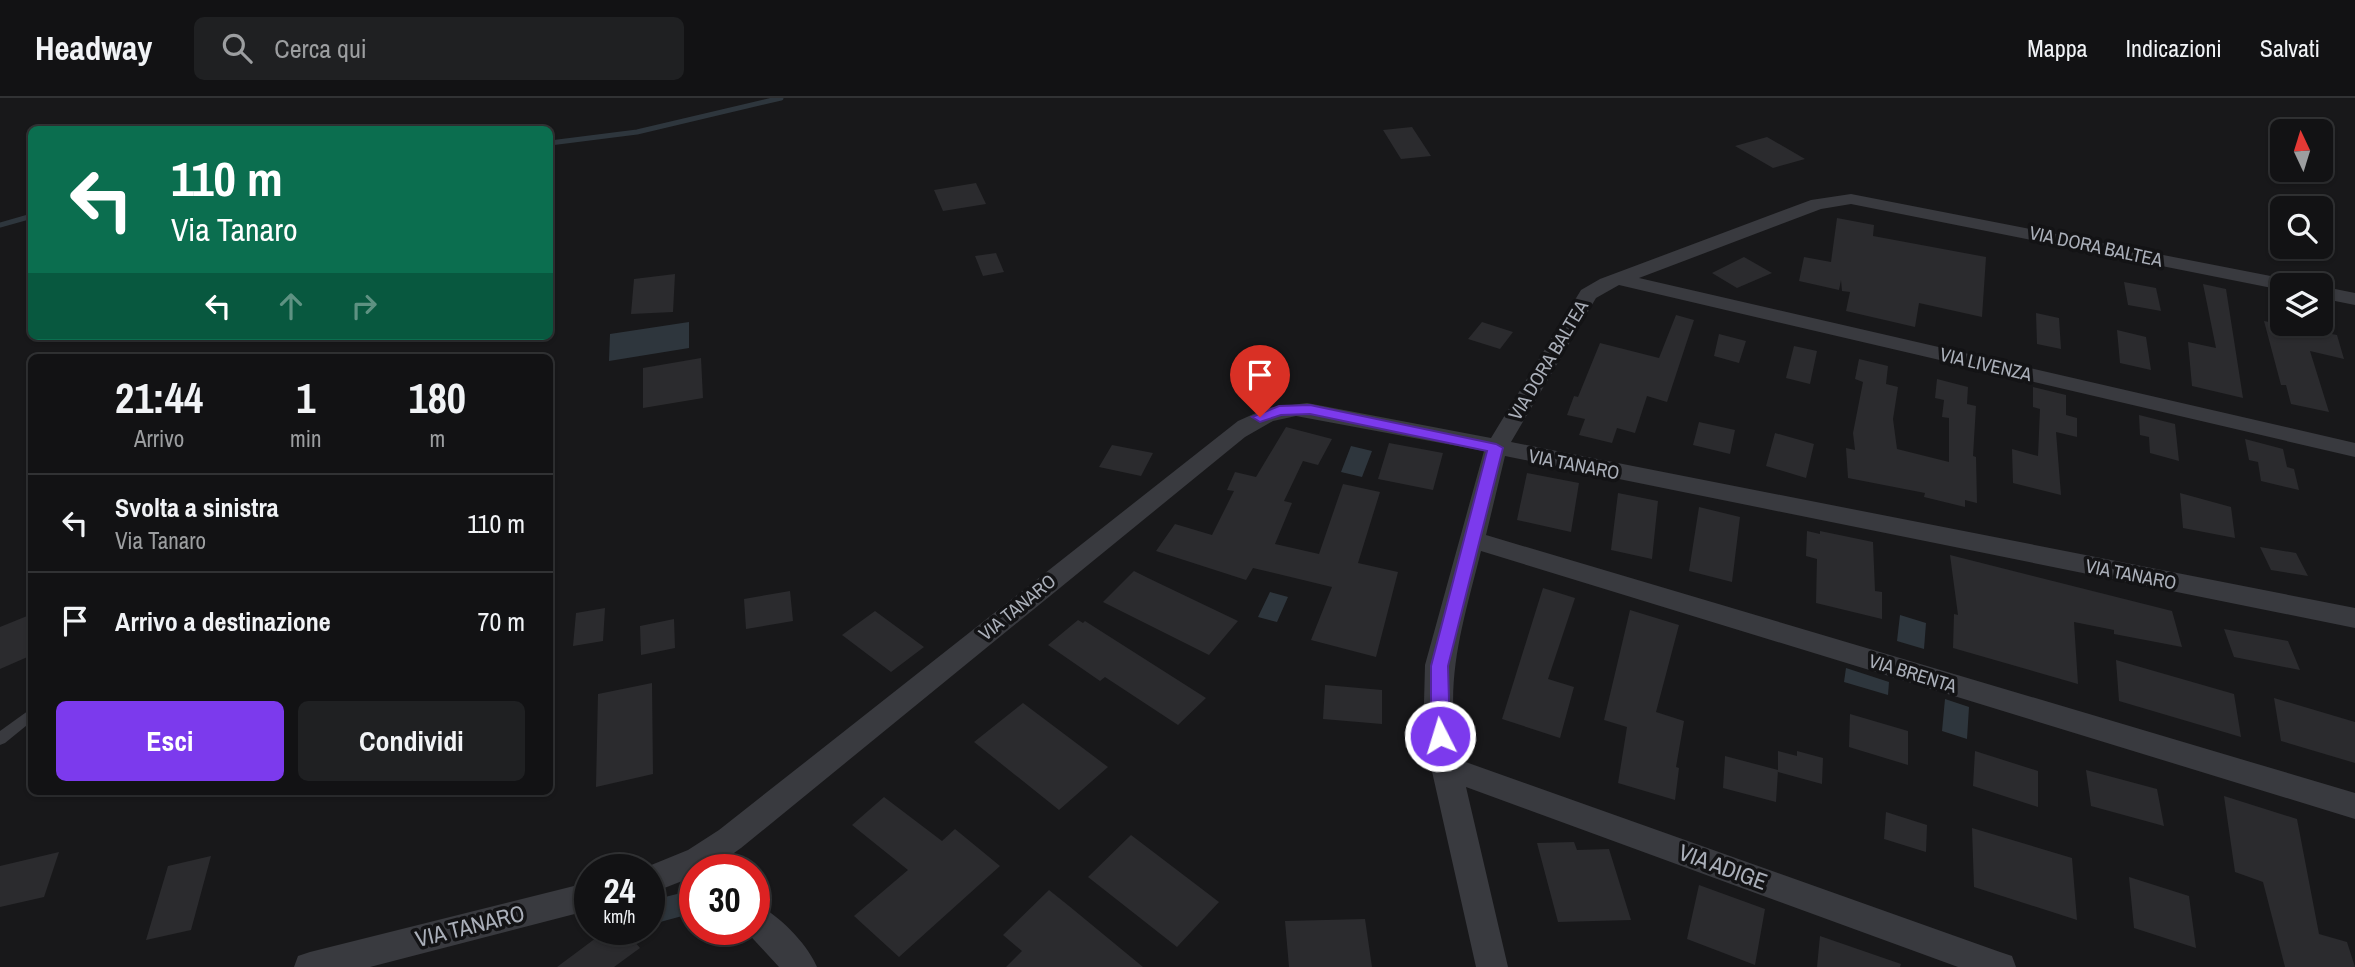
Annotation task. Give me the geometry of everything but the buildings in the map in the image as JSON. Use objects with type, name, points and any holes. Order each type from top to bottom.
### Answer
[{"type":"street","name":"VIA DORA BALTEA","points":[[1492,967],[1446,767],[1439,718],[1438,677],[1496,448],[1582,300],[1597,288],[1618,279],[1817,204],[1851,199],[2270,282]]},
{"type":"street","name":"VIA LIVENZA","points":[[1618,279],[2355,450]]},
{"type":"street","points":[[2333,295],[2355,299]]},
{"type":"street","name":"VIA TANARO","points":[[714,854],[1226,440],[1260,417],[1279,410],[1310,409],[2355,618]]},
{"type":"street","name":"VIA BRENTA","points":[[1471,539],[2355,806]]},
{"type":"street","name":"VIA ADIGE","points":[[1446,767],[2000,967]]},
{"type":"street","name":"VIA TANARO","points":[[310,967],[574,900]]},
{"type":"street","points":[[770,935],[801,967]]},
{"type":"lane","points":[[0,739],[28,716]]},
{"type":"shaded area","points":[[689,322],[689,348],[609,361],[610,334]]},
{"type":"shaded area","points":[[1351,446],[1372,451],[1362,477],[1341,472]]},
{"type":"shaded area","points":[[1270,592],[1288,597],[1277,622],[1258,617]]},
{"type":"shaded area","points":[[1900,615],[1926,623],[1924,649],[1897,641]]},
{"type":"shaded area","points":[[1846,668],[1889,682],[1888,695],[1844,682]]},
{"type":"shaded area","points":[[1945,699],[1969,707],[1967,739],[1942,731]]},
{"type":"shaded area","points":[[679,894],[679,917],[665,921],[665,897]]},
{"type":"waterway","points":[[553,143],[637,132],[781,98]]},
{"type":"waterway","points":[[0,225],[28,217]]},
{"type":"route","points":[[1260,417],[1279,410],[1310,409],[1496,448],[1439,666],[1437,689],[1440,736]]}]
